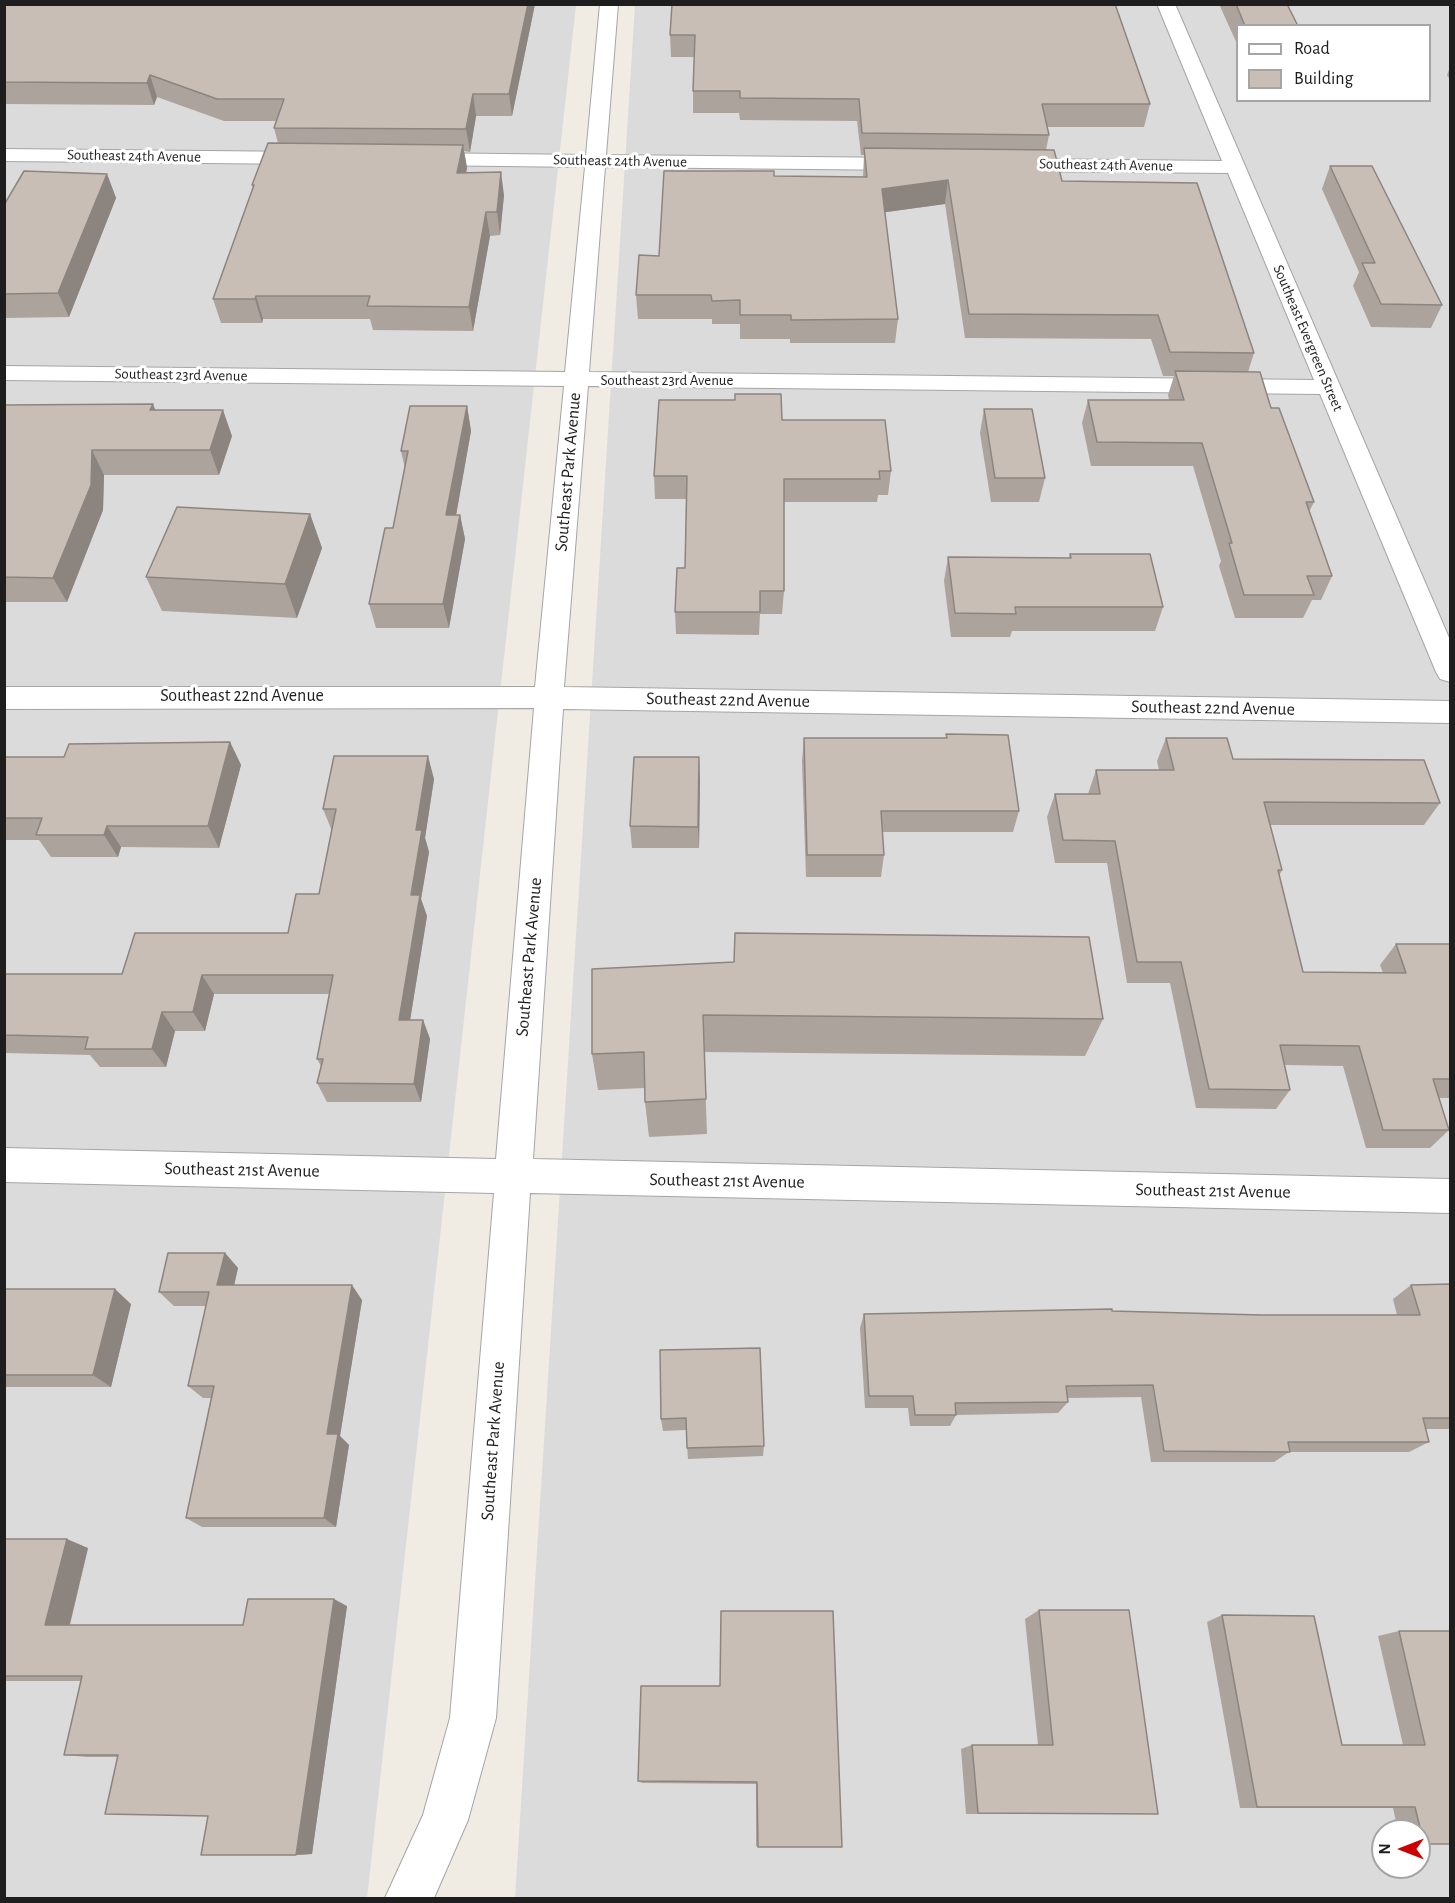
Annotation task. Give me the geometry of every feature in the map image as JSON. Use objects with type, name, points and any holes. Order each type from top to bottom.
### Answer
[{"type":"street","name":"Southeast Park Avenue","points":[[409,1899],[445,1820],[473,1718],[511,1176],[549,697],[609,4]]},
{"type":"street","name":"Southeast Evergreen Street","points":[[1166,4],[1450,672]]},
{"type":"street","name":"Southeast 24th Avenue","points":[[4,155],[323,158]]},
{"type":"street","name":"Southeast 24th Avenue","points":[[405,159],[926,164]]},
{"type":"street","name":"Southeast 24th Avenue","points":[[997,164],[1235,166]]},
{"type":"street","name":"Southeast 23rd Avenue","points":[[4,373],[1329,387]]},
{"type":"street","name":"Southeast 22nd Avenue","points":[[4,698],[276,695],[549,697],[1450,712]]},
{"type":"street","name":"Southeast 21st Avenue","points":[[4,1165],[1450,1196]]},
{"type":"shaded area","points":[[5,5],[576,5],[367,1898],[5,1898]]},
{"type":"shaded area","points":[[635,5],[1450,5],[1450,1898],[515,1898]]},
{"type":"building","points":[[4,4],[528,4],[509,94],[473,94],[466,129],[274,128],[284,99],[217,99],[150,75],[147,83],[4,82]]},
{"type":"building","points":[[672,4],[1115,4],[1150,104],[1042,104],[1049,135],[862,133],[859,99],[740,98],[740,91],[693,91],[695,35],[670,35]]},
{"type":"building","points":[[1236,4],[1287,4],[1297,24],[1244,24]]},
{"type":"building","points":[[268,143],[463,145],[457,173],[501,172],[497,212],[486,212],[469,307],[367,306],[370,296],[256,296],[255,299],[213,299]]},
{"type":"building","points":[[864,148],[1054,150],[1062,181],[1197,183],[1254,353],[1170,352],[1158,315],[969,314],[948,180],[882,189],[898,319],[791,320],[791,315],[740,315],[740,300],[712,301],[711,295],[636,295],[639,255],[659,256],[664,171],[774,171],[774,176],[867,177]]},
{"type":"building","points":[[1330,166],[1372,166],[1442,305],[1381,304],[1362,263],[1375,263]]},
{"type":"building","points":[[24,171],[107,174],[58,293],[4,294],[4,205]]},
{"type":"building","points":[[1175,371],[1260,372],[1271,408],[1279,408],[1314,502],[1306,502],[1332,576],[1307,576],[1314,595],[1244,595],[1229,543],[1232,543],[1202,443],[1097,442],[1088,400],[1184,400]]},
{"type":"building","points":[[735,394],[781,394],[782,420],[885,420],[891,471],[879,471],[880,479],[784,479],[784,591],[760,591],[760,612],[675,612],[677,568],[685,568],[687,476],[654,476],[659,400],[735,400]]},
{"type":"building","points":[[153,404],[150,410],[223,410],[210,450],[92,450],[91,485],[53,578],[4,577],[4,405]]},
{"type":"building","points":[[410,406],[467,406],[446,515],[460,515],[443,604],[369,604],[385,528],[393,528],[408,451],[401,451]]},
{"type":"building","points":[[984,409],[1032,409],[1045,478],[995,478]]},
{"type":"building","points":[[177,507],[310,514],[285,584],[146,577]]},
{"type":"building","points":[[1070,554],[1150,554],[1163,607],[1015,607],[1016,614],[955,613],[948,557],[1071,558]]},
{"type":"building","points":[[946,734],[1008,735],[1019,811],[881,811],[884,855],[807,855],[804,738],[947,738]]},
{"type":"building","points":[[1166,738],[1227,738],[1233,759],[1424,760],[1440,803],[1264,802],[1282,870],[1278,870],[1303,972],[1406,973],[1396,944],[1450,944],[1450,1079],[1433,1079],[1449,1130],[1383,1130],[1359,1046],[1280,1045],[1290,1090],[1209,1089],[1181,962],[1137,962],[1115,841],[1063,840],[1055,794],[1100,794],[1096,770],[1174,770]]},
{"type":"building","points":[[230,742],[208,826],[107,826],[104,835],[36,835],[42,818],[4,818],[4,757],[64,757],[69,744]]},
{"type":"building","points":[[334,756],[428,756],[416,830],[422,830],[411,895],[420,895],[399,1020],[423,1020],[414,1084],[317,1083],[323,1059],[317,1059],[333,975],[202,975],[193,1012],[162,1012],[152,1049],[85,1049],[88,1037],[4,1035],[4,974],[122,974],[135,933],[288,933],[296,894],[319,894],[336,809],[323,809]]},
{"type":"building","points":[[634,757],[699,757],[698,827],[630,826]]},
{"type":"building","points":[[735,933],[1089,937],[1103,1019],[703,1015],[706,1099],[645,1102],[644,1052],[592,1054],[592,969],[734,962]]},
{"type":"building","points":[[168,1253],[225,1253],[217,1285],[352,1285],[327,1434],[338,1434],[324,1518],[186,1518],[214,1386],[188,1386],[209,1292],[159,1292]]},
{"type":"building","points":[[1450,1284],[1450,1418],[1423,1418],[1429,1442],[1288,1442],[1290,1452],[1164,1451],[1153,1385],[1066,1386],[1068,1402],[955,1403],[956,1415],[915,1415],[913,1396],[869,1396],[864,1314],[1112,1309],[1112,1311],[1261,1315],[1420,1315],[1411,1285]]},
{"type":"building","points":[[4,1289],[115,1289],[93,1375],[4,1375]]},
{"type":"building","points":[[760,1348],[764,1446],[687,1448],[686,1418],[661,1419],[660,1350]]},
{"type":"building","points":[[4,1539],[67,1539],[45,1625],[243,1625],[248,1599],[334,1599],[296,1855],[201,1855],[208,1816],[105,1814],[118,1755],[64,1755],[82,1676],[4,1676]]},
{"type":"building","points":[[1039,1610],[1129,1610],[1158,1814],[978,1813],[972,1745],[1053,1745]]},
{"type":"building","points":[[721,1611],[833,1611],[842,1847],[758,1847],[757,1782],[638,1781],[641,1686],[720,1686]]},
{"type":"building","points":[[1222,1615],[1314,1616],[1342,1745],[1425,1745],[1399,1631],[1450,1631],[1450,1844],[1431,1844],[1431,1819],[1418,1819],[1415,1807],[1257,1807]]}]
